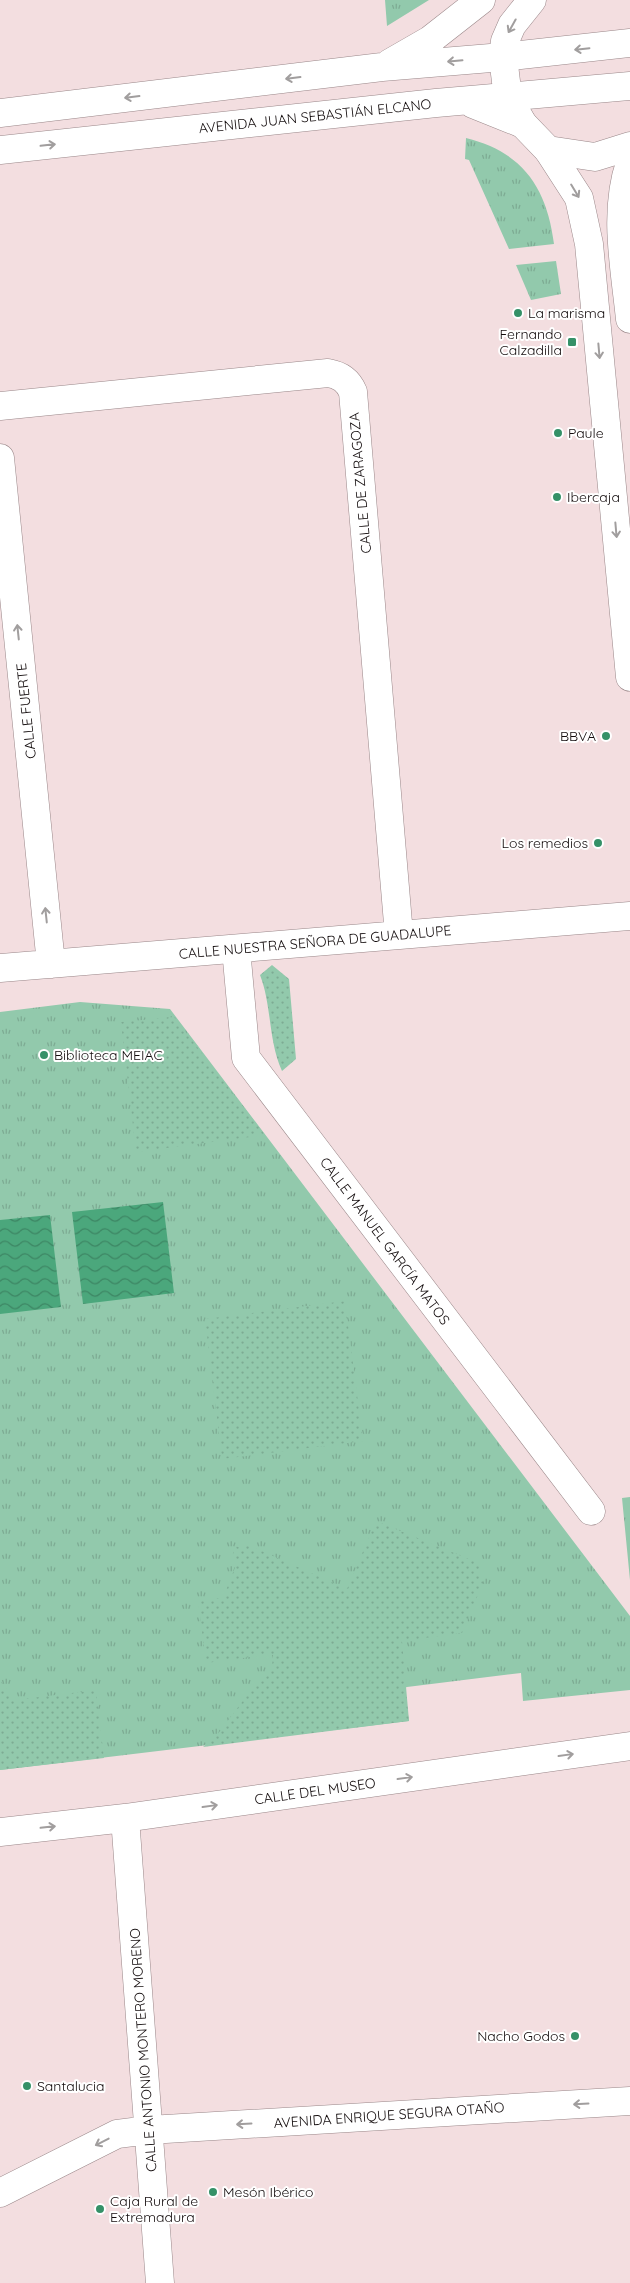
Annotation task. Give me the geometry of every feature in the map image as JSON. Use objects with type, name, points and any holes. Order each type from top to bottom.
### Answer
[{"type":"main road","points":[[382,67],[430,40],[481,0]]},
{"type":"main road","points":[[532,0],[512,25],[505,41],[503,57],[508,98],[523,124],[548,150],[579,198],[589,244],[630,677]]},
{"type":"main road","points":[[0,113],[382,67],[503,57],[630,43]]},
{"type":"main road","name":"AVENIDA JUAN SEBASTIÁN ELCANO","points":[[0,150],[465,101],[630,86]]},
{"type":"main road","points":[[465,101],[523,124]]},
{"type":"main road","points":[[548,150],[595,157],[630,146]]},
{"type":"main road","points":[[630,163],[623,183],[622,229],[630,319]]},
{"type":"main road","name":"CALLE DE ZARAGOZA","points":[[0,406],[328,373],[337,375],[350,384],[399,935]]},
{"type":"main road","name":"CALLE FUERTE","points":[[0,458],[5,561],[51,964]]},
{"type":"main road","name":"CALLE NUESTRA SEÑORA DE GUADALUPE","points":[[0,968],[630,916]]},
{"type":"main road","name":"CALLE MANUEL GARCÍA MATOS","points":[[236,949],[246,1058],[591,1511]]},
{"type":"main road","name":"CALLE DEL MUSEO","points":[[0,1832],[125,1818],[630,1746]]},
{"type":"main road","name":"CALLE ANTONIO MONTERO MORENO","points":[[125,1818],[160,2283]]},
{"type":"main road","name":"AVENIDA ENRIQUE SEGURA OTAÑO","points":[[0,2193],[118,2134],[149,2130],[630,2101]]},
{"type":"green space","points":[[385,0],[429,0],[387,26]]},
{"type":"green space","points":[[466,138],[486,144],[503,153],[529,175],[545,206],[551,224],[554,244],[509,249],[469,160],[465,159]]},
{"type":"green space","points":[[556,261],[561,294],[531,300],[516,265]]},
{"type":"green space","points":[[272,965],[289,979],[296,1059],[282,1071],[274,1047],[267,999],[260,975]]},
{"type":"green space","points":[[80,1002],[170,1009],[630,1616],[630,1690],[523,1701],[521,1673],[407,1687],[404,1688],[409,1721],[0,1770],[0,1012]]},
{"type":"green space","points":[[174,1017],[265,1135],[136,1152],[121,1022]]},
{"type":"green space","points":[[345,1301],[363,1441],[222,1459],[205,1319]]},
{"type":"green space","points":[[630,1497],[630,1580],[622,1498]]},
{"type":"green space","points":[[376,1521],[481,1564],[476,1575],[485,1578],[462,1633],[402,1641],[409,1721],[203,1747],[217,1735],[248,1694],[267,1676],[272,1667],[273,1654],[206,1663],[198,1600],[223,1598],[238,1560],[232,1556],[236,1546],[244,1550],[246,1544],[347,1589]]},
{"type":"green space","points":[[0,1680],[15,1700],[96,1690],[104,1758],[0,1770]]},
{"type":"water","points":[[163,1202],[174,1293],[83,1304],[72,1212]]},
{"type":"water","points":[[50,1215],[61,1307],[0,1314],[0,1220]]},
{"type":"place","name":"La marisma","points":[[518,313]]},
{"type":"place","name":"Fernando Calzadilla","points":[[572,342]]},
{"type":"place","name":"Paule","points":[[558,433]]},
{"type":"place","name":"Ibercaja","points":[[557,497]]},
{"type":"place","name":"BBVA","points":[[606,736]]},
{"type":"place","name":"Los remedios","points":[[598,843]]},
{"type":"place","name":"Biblioteca MEIAC","points":[[44,1055]]},
{"type":"place","name":"Nacho Godos","points":[[575,2036]]},
{"type":"place","name":"Santalucia","points":[[27,2086]]},
{"type":"place","name":"Mesón Ibérico","points":[[213,2192]]},
{"type":"place","name":"Caja Rural de Extremadura","points":[[100,2209]]}]
